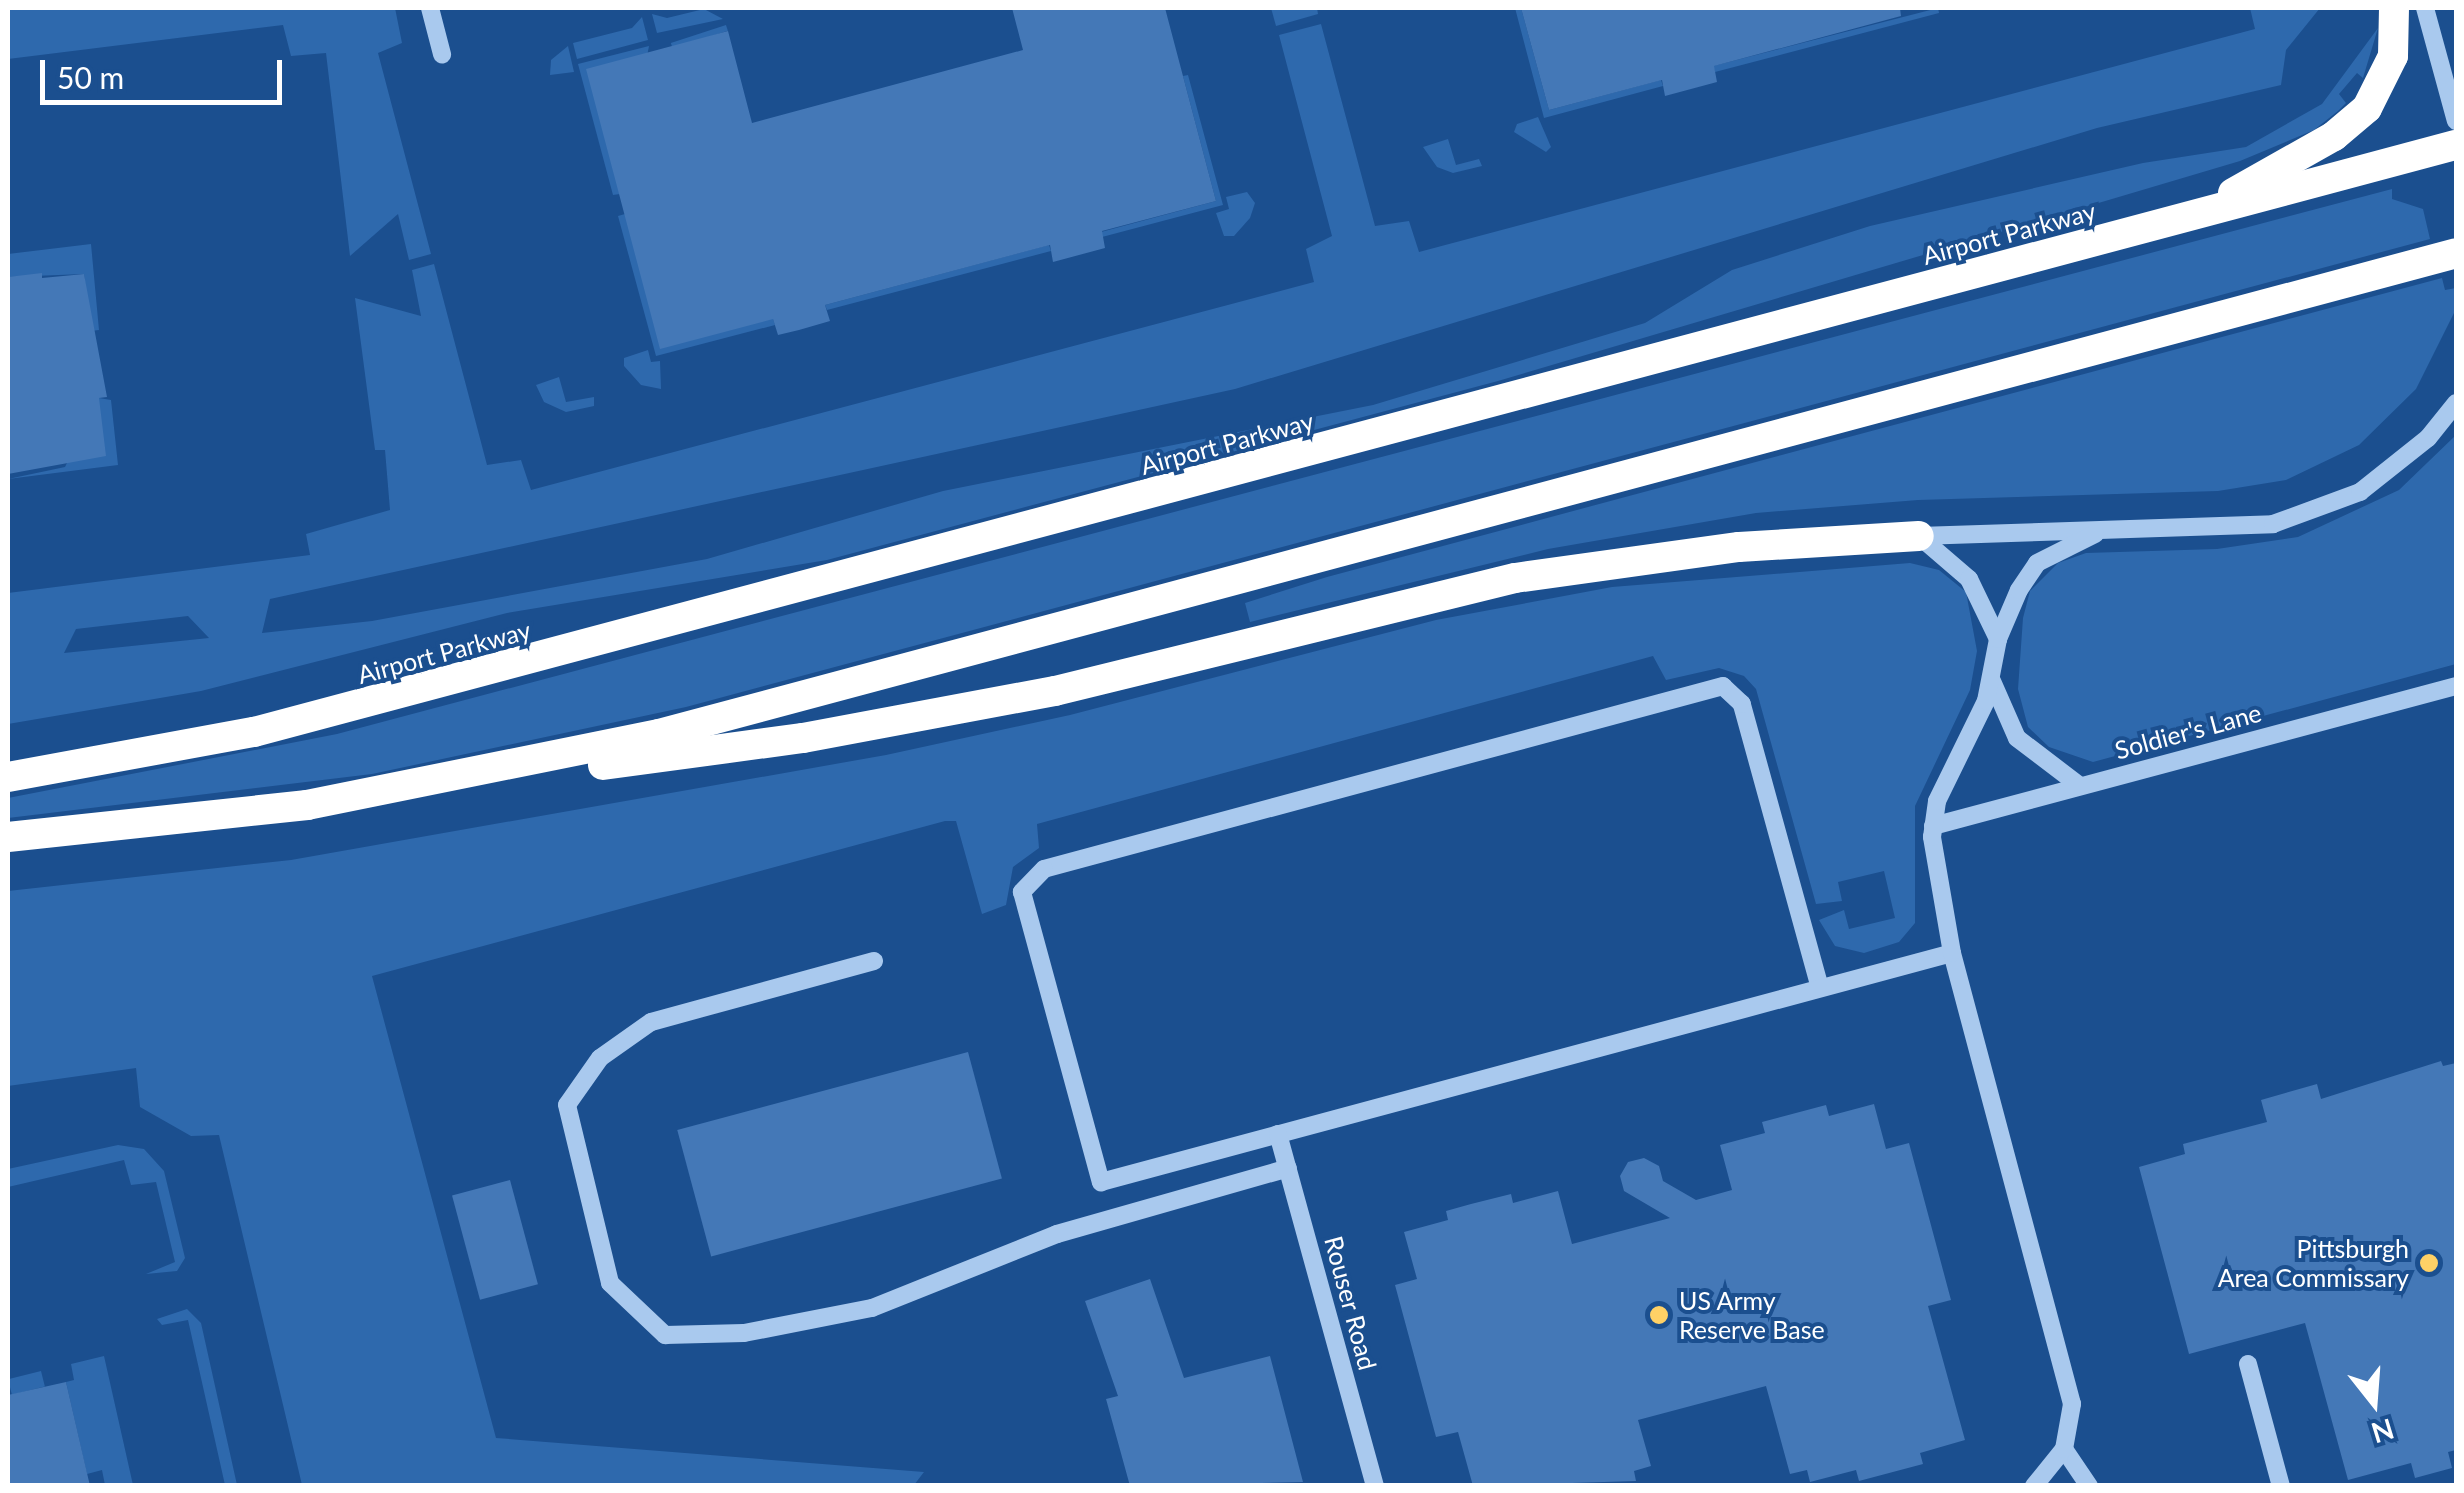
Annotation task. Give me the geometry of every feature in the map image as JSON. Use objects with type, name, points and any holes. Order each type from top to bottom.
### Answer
[{"type":"highway","points":[[2194,215],[2334,136],[2367,108],[2393,56],[2394,8]]},
{"type":"highway","name":"Airport Parkway","points":[[8,777],[272,728],[2456,145]]},
{"type":"highway","points":[[308,805],[678,729],[2456,253]]},
{"type":"highway","points":[[8,838],[308,805],[803,738],[1054,691],[1516,578],[1739,547],[1919,536]]},
{"type":"street","points":[[430,8],[442,54]]},
{"type":"street","points":[[2425,8],[2456,121]]},
{"type":"street","points":[[1919,536],[2095,534],[2272,524],[2360,492],[2428,438],[2456,403]]},
{"type":"street","points":[[2034,1486],[2064,1449],[2072,1424],[2069,1385],[1952,953],[1934,868],[1934,826],[1937,801],[1992,682],[1998,639],[2036,563],[2095,534]]},
{"type":"street","points":[[1919,536],[1969,579],[1998,639]]},
{"type":"street","points":[[1992,682],[2017,738],[2080,786]]},
{"type":"street","points":[[1820,988],[1742,704],[1723,686],[1029,878],[1024,899],[1102,1182],[1952,953]]},
{"type":"street","name":"Soldier's Lane","points":[[1934,826],[2456,686]]},
{"type":"street","points":[[874,961],[651,1022],[600,1058],[567,1105],[610,1283],[665,1335],[744,1332],[872,1308],[1057,1234],[1288,1168]]},
{"type":"street","name":"Rouser Road","points":[[1278,1134],[1376,1486]]},
{"type":"street","points":[[2248,1364],[2281,1486]]},
{"type":"street","points":[[2064,1449],[2090,1486]]},
{"type":"shaded area","points":[[8,8],[395,8],[402,43],[378,53],[431,254],[409,260],[398,214],[350,256],[326,53],[291,56],[283,25],[8,59]]},
{"type":"shaded area","points":[[1271,8],[1317,8],[1318,14],[1276,26]]},
{"type":"shaded area","points":[[1515,8],[1521,8],[1549,110],[1661,80],[1663,86],[1544,118]]},
{"type":"shaded area","points":[[1938,8],[1939,13],[1715,72],[1713,66]]},
{"type":"shaded area","points":[[2250,8],[2320,8],[2286,50],[2281,85],[2097,128],[1235,389],[270,599],[262,633],[372,621],[707,559],[943,491],[1373,405],[1645,323],[1732,270],[1870,226],[2143,163],[2246,147],[2322,104],[2378,28],[2363,78],[2357,73],[2339,94],[2346,103],[2338,111],[2314,130],[2240,161],[1498,381],[827,560],[507,613],[201,691],[8,724],[8,593],[310,555],[306,534],[390,510],[385,450],[375,450],[355,298],[421,316],[412,270],[434,264],[487,465],[521,460],[531,490],[1314,282],[1306,249],[1332,236],[1279,35],[1321,24],[1375,226],[1409,221],[1419,252],[2255,29]],"holes":[[[188,616],[209,638],[64,653],[76,629]]]},
{"type":"shaded area","points":[[704,9],[723,19],[657,33],[652,14],[667,18]]},
{"type":"shaded area","points":[[642,17],[648,40],[577,59],[573,43],[632,28]]},
{"type":"shaded area","points":[[726,25],[728,31],[673,49],[671,43]]},
{"type":"shaded area","points":[[568,46],[574,72],[550,75],[551,60]]},
{"type":"shaded area","points":[[649,46],[620,194],[613,195],[578,64]]},
{"type":"shaded area","points":[[1188,75],[1223,205],[1102,237],[1101,232],[1216,201],[1183,76]]},
{"type":"shaded area","points":[[1538,117],[1551,147],[1546,152],[1514,132],[1517,124]]},
{"type":"shaded area","points":[[1448,139],[1456,165],[1479,159],[1482,166],[1453,173],[1437,167],[1423,147]]},
{"type":"shaded area","points":[[2392,189],[2392,199],[2423,209],[2430,239],[686,707],[372,774],[8,818],[8,798],[337,734]]},
{"type":"shaded area","points":[[1247,192],[1255,203],[1250,218],[1234,236],[1224,236],[1216,213],[1229,209],[1226,197]]},
{"type":"shaded area","points":[[625,214],[773,319],[775,325],[656,356],[618,216]]},
{"type":"shaded area","points":[[91,244],[99,330],[91,331],[84,274],[8,277],[8,254]]},
{"type":"shaded area","points":[[1049,245],[1051,251],[827,310],[825,305]]},
{"type":"shaded area","points":[[2442,278],[2445,290],[2456,288],[2456,309],[2416,389],[2359,445],[2286,480],[2218,491],[1918,500],[1756,513],[1548,549],[1250,622],[1245,603],[1327,577]]},
{"type":"shaded area","points":[[648,350],[651,362],[660,361],[661,389],[641,385],[624,366],[624,358]]},
{"type":"shaded area","points":[[559,377],[566,402],[594,397],[594,406],[566,412],[544,402],[536,385]]},
{"type":"shaded area","points":[[99,398],[111,400],[118,465],[8,479],[65,467]]},
{"type":"shaded area","points":[[2456,435],[2456,664],[2093,762],[2049,747],[2028,727],[2018,689],[2023,618],[2030,591],[2058,563],[2086,553],[2217,549],[2298,537],[2399,490]]},
{"type":"shaded area","points":[[1910,563],[1939,570],[1966,592],[1977,651],[1970,690],[1915,806],[1915,923],[1899,942],[1864,953],[1835,946],[1819,920],[1844,910],[1849,929],[1895,918],[1884,871],[1838,882],[1842,901],[1816,904],[1756,689],[1744,676],[1719,668],[1666,680],[1653,656],[1037,824],[1039,848],[1013,867],[1006,905],[982,914],[956,821],[945,821],[372,976],[496,1438],[924,1472],[914,1485],[302,1485],[219,1135],[191,1136],[140,1107],[136,1068],[8,1086],[8,891],[291,860],[886,755],[1070,715],[1436,620],[1612,587]]},
{"type":"shaded area","points":[[118,1145],[144,1149],[164,1171],[185,1258],[177,1271],[146,1274],[175,1262],[156,1182],[131,1185],[124,1160],[8,1187],[8,1169]]},
{"type":"shaded area","points":[[187,1309],[201,1323],[237,1485],[225,1485],[188,1320],[162,1325],[157,1319]]},
{"type":"shaded area","points":[[104,1356],[133,1485],[105,1485],[102,1470],[87,1474],[66,1382],[74,1380],[71,1364]]},
{"type":"shaded area","points":[[41,1371],[45,1387],[12,1395],[8,1379]]},
{"type":"building","points":[[1012,8],[1165,8],[1216,201],[1102,231],[1105,248],[1053,262],[1050,245],[825,305],[830,321],[799,330],[778,335],[773,319],[660,349],[586,69],[728,31],[752,123],[1023,50]]},
{"type":"building","points":[[1521,8],[1900,8],[1901,16],[1714,66],[1717,82],[1665,96],[1662,80],[1549,110]]},
{"type":"building","points":[[42,273],[42,278],[84,274],[107,397],[99,398],[106,456],[8,474],[8,277]]},
{"type":"building","points":[[968,1052],[1002,1179],[711,1256],[677,1130]]},
{"type":"building","points":[[2441,1061],[2443,1066],[2456,1063],[2456,1450],[2448,1452],[2452,1468],[2415,1478],[2411,1463],[2348,1480],[2305,1323],[2189,1354],[2139,1167],[2185,1154],[2183,1144],[2267,1122],[2261,1100],[2317,1084],[2321,1099]]},
{"type":"building","points":[[1874,1104],[1886,1149],[1909,1143],[1951,1300],[1928,1306],[1965,1440],[1920,1453],[1923,1464],[1859,1481],[1856,1470],[1810,1482],[1807,1470],[1790,1474],[1766,1386],[1638,1420],[1651,1466],[1634,1471],[1636,1481],[1473,1486],[1458,1432],[1436,1437],[1395,1285],[1417,1279],[1404,1232],[1448,1220],[1446,1211],[1471,1204],[1511,1194],[1513,1203],[1558,1191],[1572,1244],[1670,1218],[1624,1191],[1620,1176],[1628,1162],[1644,1158],[1659,1166],[1663,1181],[1696,1200],[1732,1190],[1720,1145],[1765,1133],[1762,1122],[1826,1105],[1829,1116]]},
{"type":"building","points":[[510,1180],[538,1284],[480,1300],[452,1196]]},
{"type":"building","points":[[1150,1279],[1184,1378],[1270,1356],[1303,1482],[1130,1486],[1106,1399],[1118,1396],[1085,1301]]},
{"type":"building","points":[[66,1382],[90,1486],[8,1486],[8,1395]]},
{"type":"place","name":"Pittsburgh Area Commissary","points":[[2429,1263]]},
{"type":"place","name":"US Army Reserve Base","points":[[1659,1315]]}]
